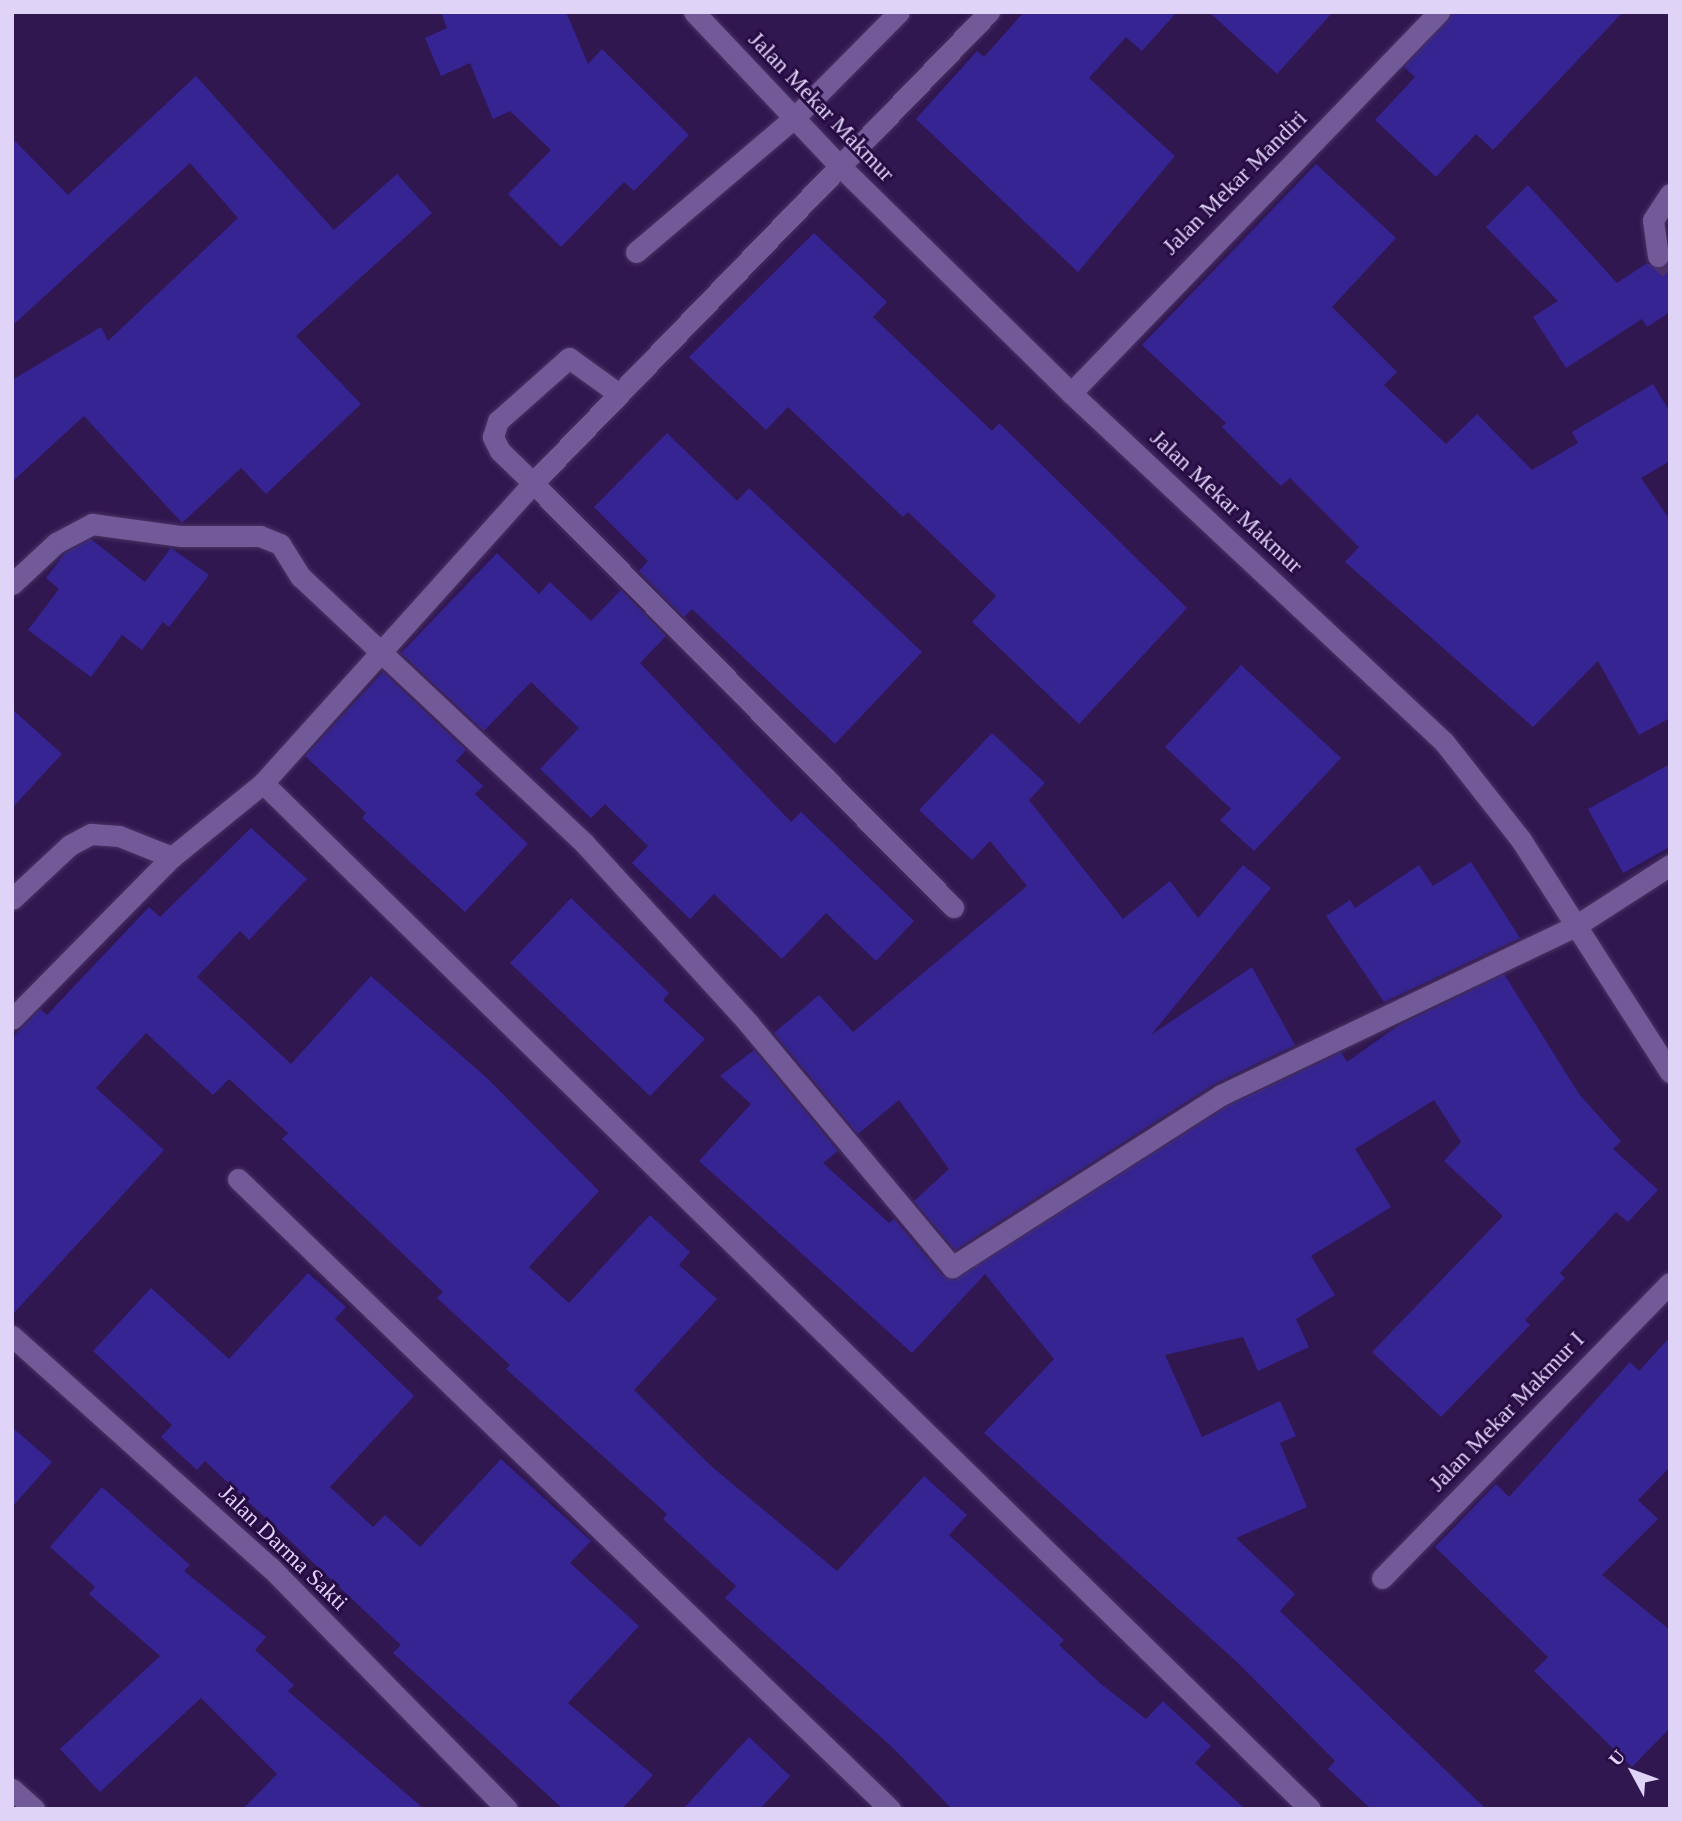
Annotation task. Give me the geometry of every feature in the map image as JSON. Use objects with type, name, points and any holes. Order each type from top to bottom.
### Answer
[{"type":"street","name":"Jalan Mekar Makmur","points":[[694,12],[837,163],[1071,393],[1444,742],[1484,788],[1577,925],[1670,1072]]},
{"type":"street","points":[[636,252],[794,118],[899,12]]},
{"type":"street","points":[[12,1019],[172,857],[263,783],[381,645],[533,483],[837,163],[989,12]]},
{"type":"street","name":"Jalan Mekar Mandiri","points":[[1071,393],[1439,12]]},
{"type":"street","points":[[1658,256],[1653,219],[1670,194]]},
{"type":"street","points":[[619,394],[569,358],[498,421],[493,436],[499,451],[953,908]]},
{"type":"street","points":[[12,584],[56,543],[92,524],[181,537],[260,536],[280,544],[301,576],[381,645],[584,843],[749,1024],[952,1267],[1221,1095],[1577,925],[1670,865]]},
{"type":"street","points":[[263,783],[1310,1809]]},
{"type":"street","points":[[12,899],[70,845],[91,834],[119,836],[172,857]]},
{"type":"street","points":[[239,1179],[890,1809]]},
{"type":"street","name":"Jalan Mekar Makmur I","points":[[1382,1578],[1670,1283]]},
{"type":"street","name":"Jalan Darma Sakti","points":[[12,1336],[271,1569],[508,1809]]},
{"type":"street","points":[[12,1789],[34,1809]]},
{"type":"building","points":[[441,12],[566,12],[588,64],[602,49],[689,135],[634,191],[624,182],[561,247],[508,194],[551,150],[510,111],[493,119],[470,63],[441,76],[425,38],[447,28]]},
{"type":"building","points":[[1024,12],[1177,12],[1142,51],[1126,37],[1089,78],[1175,156],[1078,272],[916,119],[977,51],[984,57]]},
{"type":"building","points":[[1209,12],[1333,12],[1277,74]]},
{"type":"building","points":[[1454,12],[1623,12],[1493,150],[1476,134],[1436,177],[1375,120],[1415,77],[1404,67]]},
{"type":"building","points":[[196,76],[334,230],[397,174],[432,213],[296,336],[361,404],[266,494],[241,468],[182,523],[84,416],[12,482],[12,380],[101,327],[108,341],[238,218],[190,163],[12,326],[12,138],[68,195]]},
{"type":"building","points":[[1316,164],[1396,238],[1332,307],[1397,372],[1384,385],[1446,444],[1477,414],[1532,470],[1578,443],[1572,432],[1653,384],[1670,412],[1670,461],[1641,478],[1670,520],[1670,718],[1639,735],[1598,661],[1533,727],[1345,562],[1359,547],[1290,478],[1281,486],[1222,427],[1226,423],[1142,345]]},
{"type":"building","points":[[1528,185],[1617,283],[1647,263],[1659,269],[1670,262],[1670,312],[1647,327],[1642,319],[1566,368],[1533,317],[1558,301],[1486,227]]},
{"type":"building","points":[[814,233],[887,302],[873,317],[992,431],[999,423],[1187,608],[1079,724],[972,622],[996,596],[908,512],[903,517],[788,407],[766,430],[689,357]]},
{"type":"building","points":[[667,433],[737,501],[749,488],[922,652],[835,744],[692,609],[684,617],[639,571],[648,561],[594,507]]},
{"type":"building","points":[[91,539],[145,582],[171,548],[209,575],[169,627],[163,622],[142,650],[122,635],[91,677],[28,630],[59,589],[46,578],[66,552]]},
{"type":"building","points":[[497,553],[539,594],[550,582],[591,621],[621,590],[666,636],[640,663],[791,822],[801,812],[914,921],[876,961],[826,913],[782,959],[714,894],[690,919],[632,863],[648,846],[605,804],[591,818],[540,769],[579,728],[531,682],[484,731],[401,653]]},
{"type":"building","points":[[1241,665],[1341,758],[1254,851],[1220,820],[1231,809],[1165,747]]},
{"type":"building","points":[[383,672],[466,750],[456,761],[483,786],[475,794],[528,844],[465,912],[362,818],[366,813],[305,756]]},
{"type":"building","points":[[12,709],[62,754],[12,808]]},
{"type":"building","points":[[992,733],[1045,783],[1029,800],[1123,919],[1170,881],[1198,918],[1243,865],[1271,888],[1151,1035],[1252,967],[1295,1045],[1214,1084],[955,1250],[914,1201],[949,1169],[899,1100],[858,1134],[774,1033],[819,995],[853,1032],[1027,886],[990,841],[972,860],[919,810]]},
{"type":"building","points":[[1670,764],[1670,847],[1623,873],[1588,809]]},
{"type":"building","points":[[251,828],[307,879],[249,940],[240,931],[197,977],[291,1064],[371,976],[489,1080],[599,1191],[529,1267],[569,1303],[650,1215],[690,1252],[679,1265],[717,1299],[634,1390],[711,1466],[837,1571],[924,1476],[967,1515],[949,1535],[1064,1640],[1059,1645],[1101,1684],[1146,1719],[1163,1701],[1211,1746],[1195,1763],[1245,1809],[952,1809],[892,1747],[725,1598],[736,1586],[663,1519],[667,1514],[506,1369],[510,1365],[437,1298],[443,1292],[282,1139],[288,1133],[229,1079],[213,1095],[146,1033],[96,1088],[164,1150],[12,1315],[12,1038],[40,1009],[47,1015],[149,907],[160,917]]},
{"type":"building","points":[[1471,862],[1520,938],[1384,1002],[1326,916],[1350,900],[1355,908],[1419,865],[1433,886]]},
{"type":"building","points":[[571,898],[669,993],[663,1000],[705,1039],[650,1096],[510,963]]},
{"type":"building","points":[[1504,974],[1579,1094],[1621,1141],[1613,1149],[1658,1190],[1628,1222],[1616,1212],[1560,1273],[1565,1278],[1525,1320],[1530,1325],[1441,1417],[1372,1352],[1503,1216],[1444,1161],[1461,1142],[1434,1100],[1355,1149],[1391,1207],[1311,1256],[1335,1295],[1296,1319],[1309,1347],[1258,1371],[1243,1337],[1165,1355],[1202,1437],[1280,1401],[1296,1436],[1280,1443],[1307,1507],[1236,1538],[1295,1594],[1280,1611],[1486,1809],[1371,1809],[1328,1769],[1335,1761],[1238,1663],[984,1433],[1054,1359],[985,1274],[912,1353],[699,1161],[751,1104],[720,1076],[754,1050],[838,1151],[823,1163],[889,1223],[894,1219],[942,1275],[954,1280],[1227,1106],[1341,1052],[1347,1062],[1399,1025]]},
{"type":"building","points":[[308,1273],[346,1307],[335,1319],[414,1396],[330,1487],[373,1527],[385,1515],[420,1547],[501,1459],[591,1541],[570,1563],[639,1626],[568,1703],[653,1775],[622,1809],[563,1809],[393,1653],[401,1645],[205,1461],[197,1470],[161,1437],[172,1425],[93,1351],[151,1288],[229,1359]]},
{"type":"building","points":[[1670,1337],[1670,1467],[1638,1500],[1658,1519],[1602,1575],[1670,1630],[1670,1728],[1632,1767],[1534,1671],[1548,1657],[1435,1547],[1496,1484],[1509,1497],[1630,1362],[1639,1371]]},
{"type":"building","points":[[12,1427],[52,1462],[12,1507]]},
{"type":"building","points":[[102,1487],[190,1565],[184,1571],[266,1637],[255,1650],[294,1685],[288,1691],[424,1809],[243,1809],[277,1774],[201,1698],[100,1792],[60,1749],[160,1656],[89,1594],[95,1587],[50,1547]]},
{"type":"building","points":[[749,1737],[790,1776],[760,1809],[683,1809]]},
{"type":"tunnel","points":[[1658,256],[1670,269]]}]
